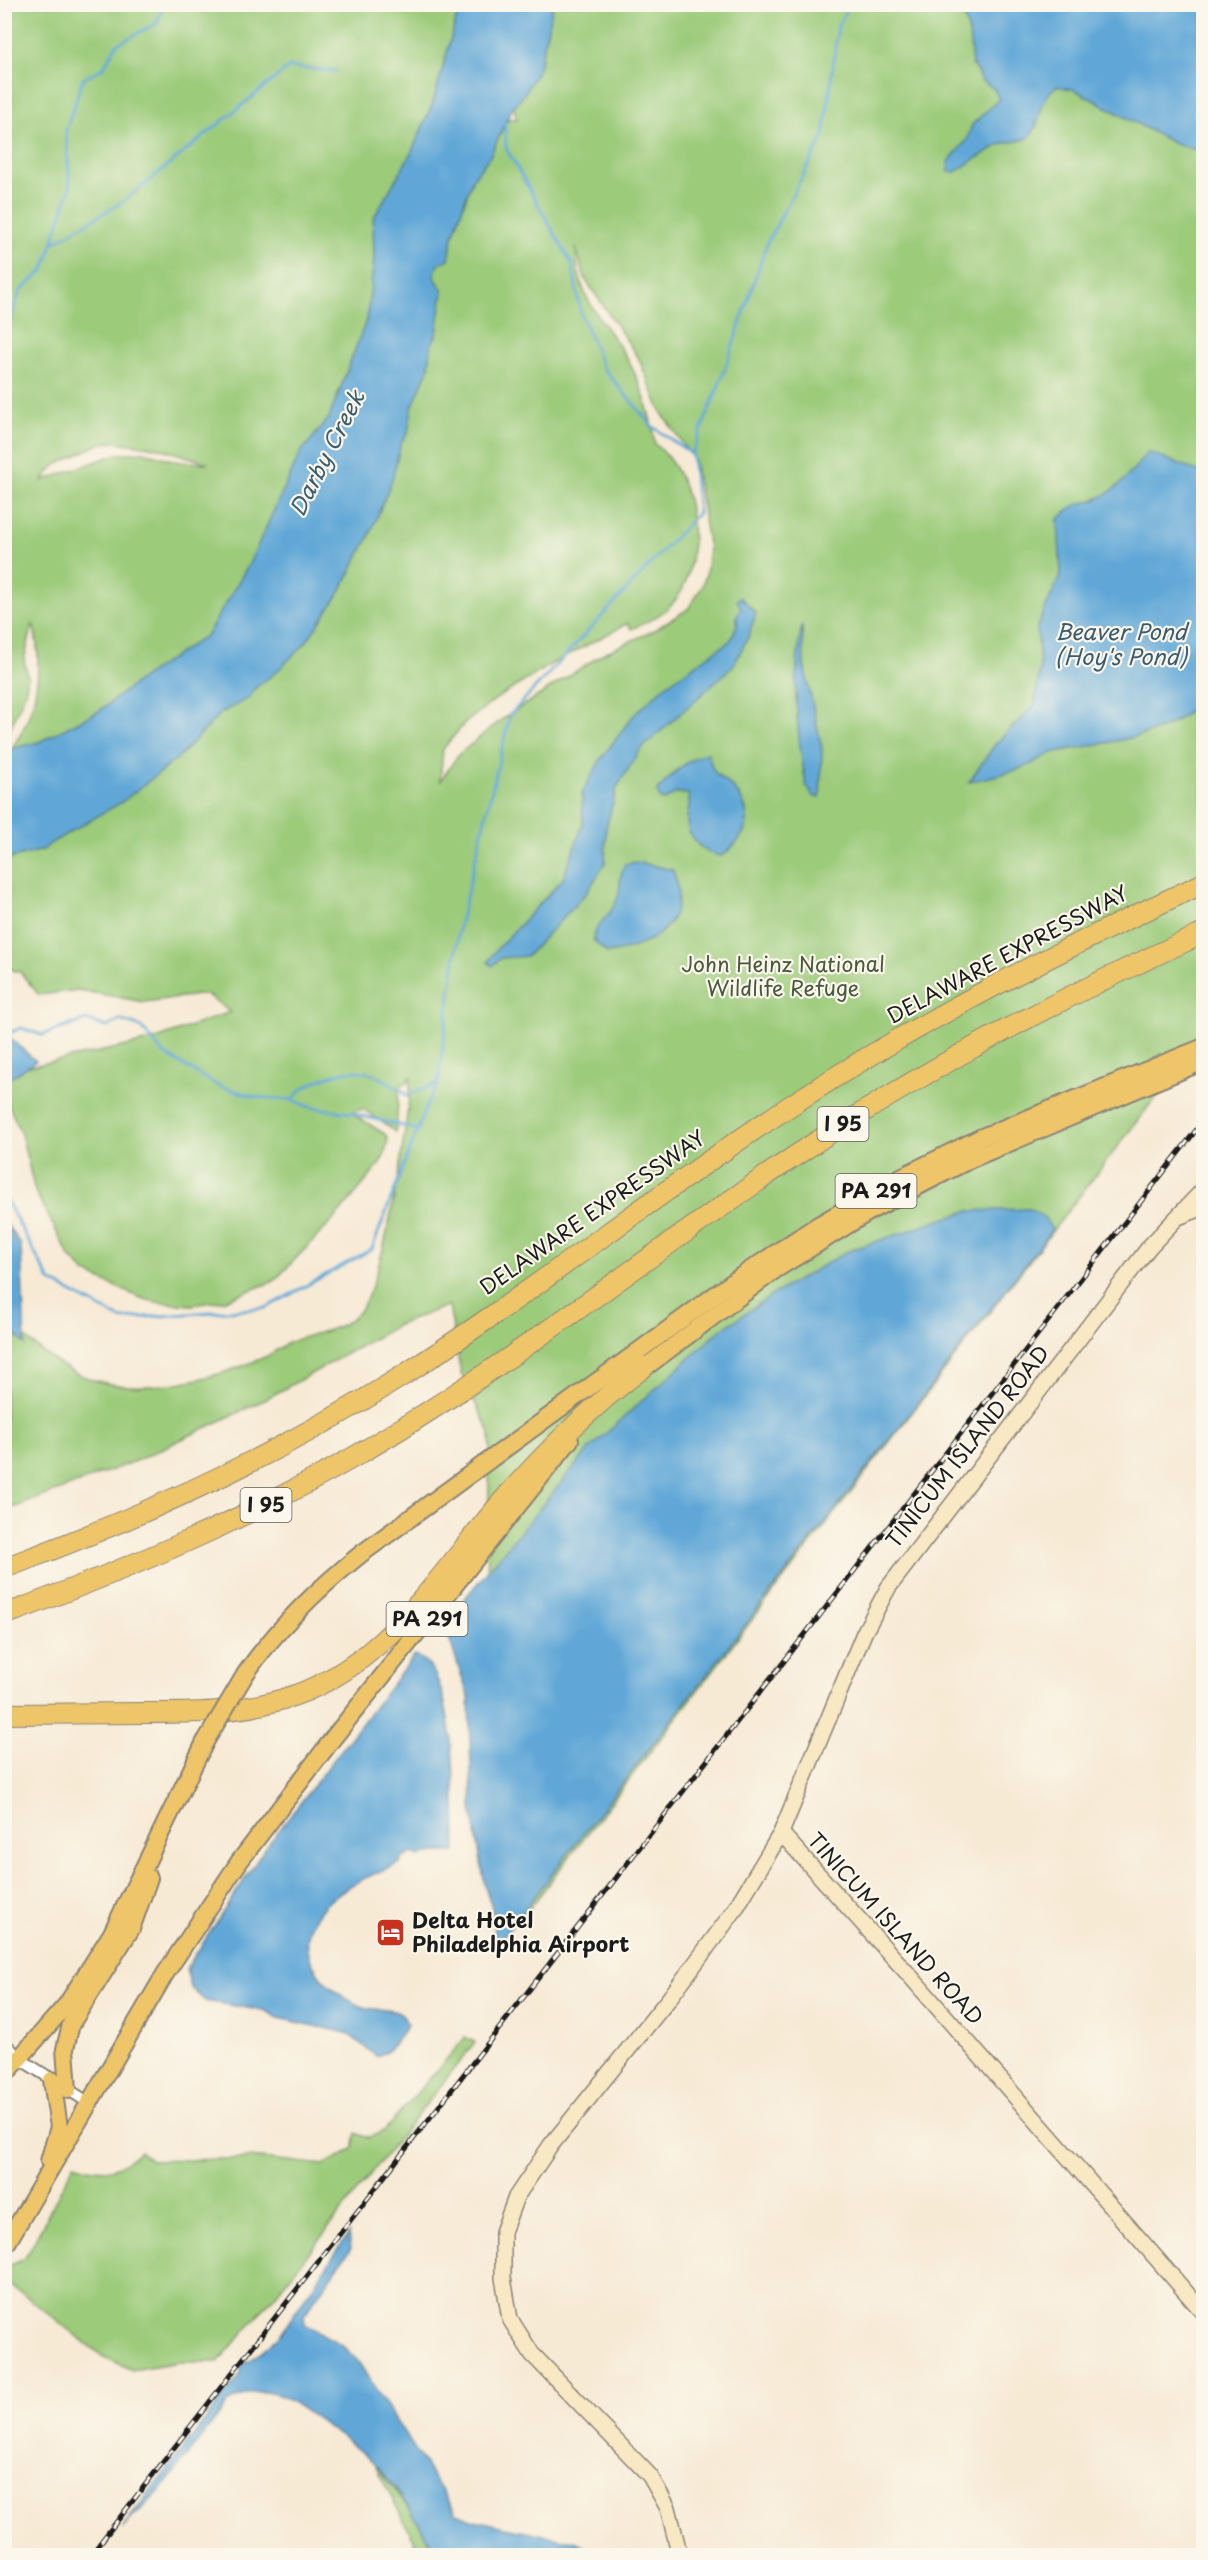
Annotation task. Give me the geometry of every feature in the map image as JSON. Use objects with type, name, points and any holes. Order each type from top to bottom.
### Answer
[{"type":"highway","name":"DELAWARE EXPRESSWAY","points":[[4,1568],[127,1520],[236,1470],[334,1417],[462,1335],[755,1129],[889,1044],[1019,971],[1203,883]]},
{"type":"highway","name":"I 95","points":[[4,1615],[145,1560],[271,1502],[386,1438],[508,1357],[771,1172],[886,1097],[1062,1000],[1203,933]]},
{"type":"highway","points":[[4,1714],[190,1713],[238,1709],[281,1700],[325,1683],[363,1659],[392,1634],[540,1460],[602,1399],[644,1367]]},
{"type":"main road","name":"PA 291","points":[[4,2076],[12,2057],[67,2004],[94,1962],[125,1908],[205,1742],[246,1673],[291,1617],[353,1560],[780,1248],[868,1195],[982,1137],[1203,1047]]},
{"type":"main road","name":"PA 291","points":[[4,2248],[184,1943],[272,1817],[538,1479],[591,1418],[644,1367],[746,1290],[838,1229],[971,1159],[1203,1061]]},
{"type":"main road","points":[[68,2090],[65,2049],[71,2024],[131,1929],[142,1902],[160,1837]]},
{"type":"main road","points":[[33,2201],[55,2145],[59,2127],[52,2080]]},
{"type":"street","name":"TINICUM ISLAND ROAD","points":[[1203,1189],[1173,1219],[888,1588],[864,1633],[781,1833],[911,1977],[1203,2313]]},
{"type":"street","points":[[1173,1219],[1203,1208]]},
{"type":"street","points":[[680,2556],[668,2508],[650,2476],[532,2355],[510,2319],[503,2278],[503,2232],[516,2197],[551,2145],[668,2000],[727,1920],[781,1833]]},
{"type":"street","points":[[4,2042],[12,2057],[91,2104]]},
{"type":"green space","name":"John Heinz National Wildlife Refuge","points":[[5,5],[488,5],[431,251],[503,124],[508,119],[517,119],[513,106],[525,5],[1203,5],[1203,1036],[519,1922],[509,1895],[487,1584],[490,1433],[461,1374],[449,1305],[398,1325],[264,1400],[140,1459],[5,1511],[5,1318],[40,1350],[69,1370],[101,1382],[124,1386],[173,1384],[222,1373],[265,1357],[298,1339],[345,1323],[360,1310],[370,1291],[379,1265],[394,1198],[411,1076],[406,1084],[399,1087],[396,1132],[363,1109],[351,1113],[385,1134],[388,1139],[384,1156],[377,1168],[335,1218],[274,1281],[225,1300],[192,1305],[155,1302],[138,1297],[86,1273],[70,1257],[35,1191],[21,1134],[5,1096],[5,1086],[12,1073],[22,1068],[151,1041],[230,1012],[206,994],[144,1002],[78,990],[39,995],[20,972],[5,968],[5,792],[128,714],[6,756],[25,726],[35,693],[38,659],[33,624],[24,660],[28,677],[25,693],[5,741]],"holes":[[[576,248],[585,279],[638,357],[661,412],[694,460],[709,549],[706,575],[688,609],[653,631],[604,653],[501,720],[458,755],[440,782],[443,749],[464,724],[496,699],[550,665],[628,623],[631,629],[660,614],[678,597],[688,572],[693,533],[686,492],[668,457],[655,444],[647,407],[635,373],[585,293],[580,280]],[[116,442],[159,448],[208,463],[180,462],[144,452],[117,454],[42,481],[54,466],[101,443]]]},
{"type":"green space","points":[[465,2038],[475,2042],[278,2292],[218,2362],[178,2362],[132,2370],[102,2356],[22,2293],[7,2284],[4,2278],[7,2267],[24,2259],[30,2250],[74,2164],[94,2169],[110,2169],[124,2163],[140,2151],[151,2161],[260,2158],[324,2165],[353,2149],[356,2133],[368,2138],[384,2131]]},
{"type":"green space","points":[[373,2462],[412,2512],[437,2555],[422,2555]]},
{"type":"water","name":"Darby Creek","points":[[460,5],[553,5],[539,68],[523,96],[512,109],[490,156],[472,180],[453,236],[449,259],[438,264],[434,276],[443,291],[437,333],[431,346],[429,367],[412,408],[408,433],[401,443],[392,480],[369,537],[337,597],[304,645],[275,673],[254,689],[249,698],[221,713],[177,759],[122,802],[51,843],[43,850],[5,860],[5,750],[39,742],[99,711],[146,675],[207,635],[249,564],[301,452],[329,418],[367,318],[374,259],[373,219],[411,153],[433,103]]},
{"type":"water","points":[[960,5],[1203,5],[1203,152],[1175,144],[1075,90],[1057,86],[1047,97],[1035,129],[1029,137],[1005,143],[955,172],[949,172],[948,162],[967,140],[972,125],[999,99],[994,89],[982,81],[972,64],[969,32]]},
{"type":"water","name":"Beaver Pond (Hoy's Pond)","points":[[1148,452],[1203,473],[1203,696],[1189,711],[1155,731],[1136,737],[1052,753],[1020,769],[969,782],[996,743],[1034,706],[1040,667],[1037,627],[1061,574],[1058,520],[1076,505],[1110,492]]},
{"type":"water","points":[[740,597],[756,613],[749,635],[733,666],[640,750],[617,787],[606,828],[605,864],[587,892],[527,956],[501,958],[492,966],[488,962],[496,950],[563,879],[583,824],[582,793],[601,759],[633,716],[666,685],[730,641],[741,608],[737,600]]},
{"type":"water","points":[[802,624],[804,665],[822,749],[820,798],[813,796],[806,785],[800,744],[796,685]]},
{"type":"water","points":[[708,753],[714,771],[733,787],[746,809],[747,818],[743,834],[722,856],[704,849],[690,835],[687,822],[688,794],[676,793],[665,800],[660,799],[657,791],[687,763]]},
{"type":"water","points":[[637,862],[673,870],[678,888],[673,918],[654,938],[640,945],[607,953],[593,940],[594,934],[617,899],[625,864]]},
{"type":"water","points":[[5,1034],[36,1061],[5,1081]]},
{"type":"water","points":[[1029,1209],[1044,1217],[1052,1230],[507,1932],[501,1938],[497,1937],[494,1933],[492,1908],[485,1886],[472,1809],[469,1698],[447,1632],[450,1616],[590,1448],[718,1332],[774,1294],[848,1251],[967,1211]]},
{"type":"water","points":[[5,1222],[21,1245],[25,1345],[5,1324]]},
{"type":"water","points":[[414,1656],[429,1665],[439,1685],[447,1712],[452,1744],[456,1852],[434,1852],[419,1856],[413,1853],[402,1858],[400,1863],[347,1888],[321,1910],[312,1925],[308,1939],[309,1953],[314,1967],[334,1989],[361,2006],[401,2014],[407,2026],[387,2052],[376,2056],[347,2033],[278,2018],[266,2011],[205,2001],[191,1988],[186,1969],[263,1851]]},
{"type":"water","points":[[349,2233],[351,2248],[304,2315],[305,2324],[342,2345],[357,2360],[456,2513],[478,2521],[577,2542],[589,2548],[593,2555],[437,2555],[400,2494],[365,2456],[337,2433],[293,2403],[283,2397],[263,2392],[241,2396],[228,2403],[160,2491],[122,2528],[241,2374],[241,2367],[280,2335]]},
{"type":"waterway","points":[[4,340],[20,291],[44,270],[70,188],[66,130],[83,79],[103,68],[117,44],[157,23],[163,4]]},
{"type":"waterway","points":[[4,1196],[50,1281],[121,1319],[266,1308],[372,1249],[428,1102],[438,1084],[459,927],[510,715],[698,513],[692,454],[725,369],[767,243],[824,136],[838,26],[849,4]]},
{"type":"waterway","points":[[53,243],[124,201],[289,67],[336,71]]},
{"type":"waterway","points":[[505,124],[506,148],[572,264],[581,314],[603,368],[653,427],[692,454]]},
{"type":"waterway","points":[[4,1035],[21,1028],[42,1035],[86,1020],[107,1027],[120,1020],[141,1027],[164,1054],[217,1085],[255,1097],[293,1100],[310,1107],[350,1113],[419,1130]]},
{"type":"waterway","points":[[293,1100],[305,1087],[341,1072],[373,1074],[407,1095],[436,1084]]},
{"type":"railway","points":[[90,2556],[1204,1120]]},
{"type":"place","name":"Delta Hotel Philadelphia Airport","points":[[391,1933]]}]
